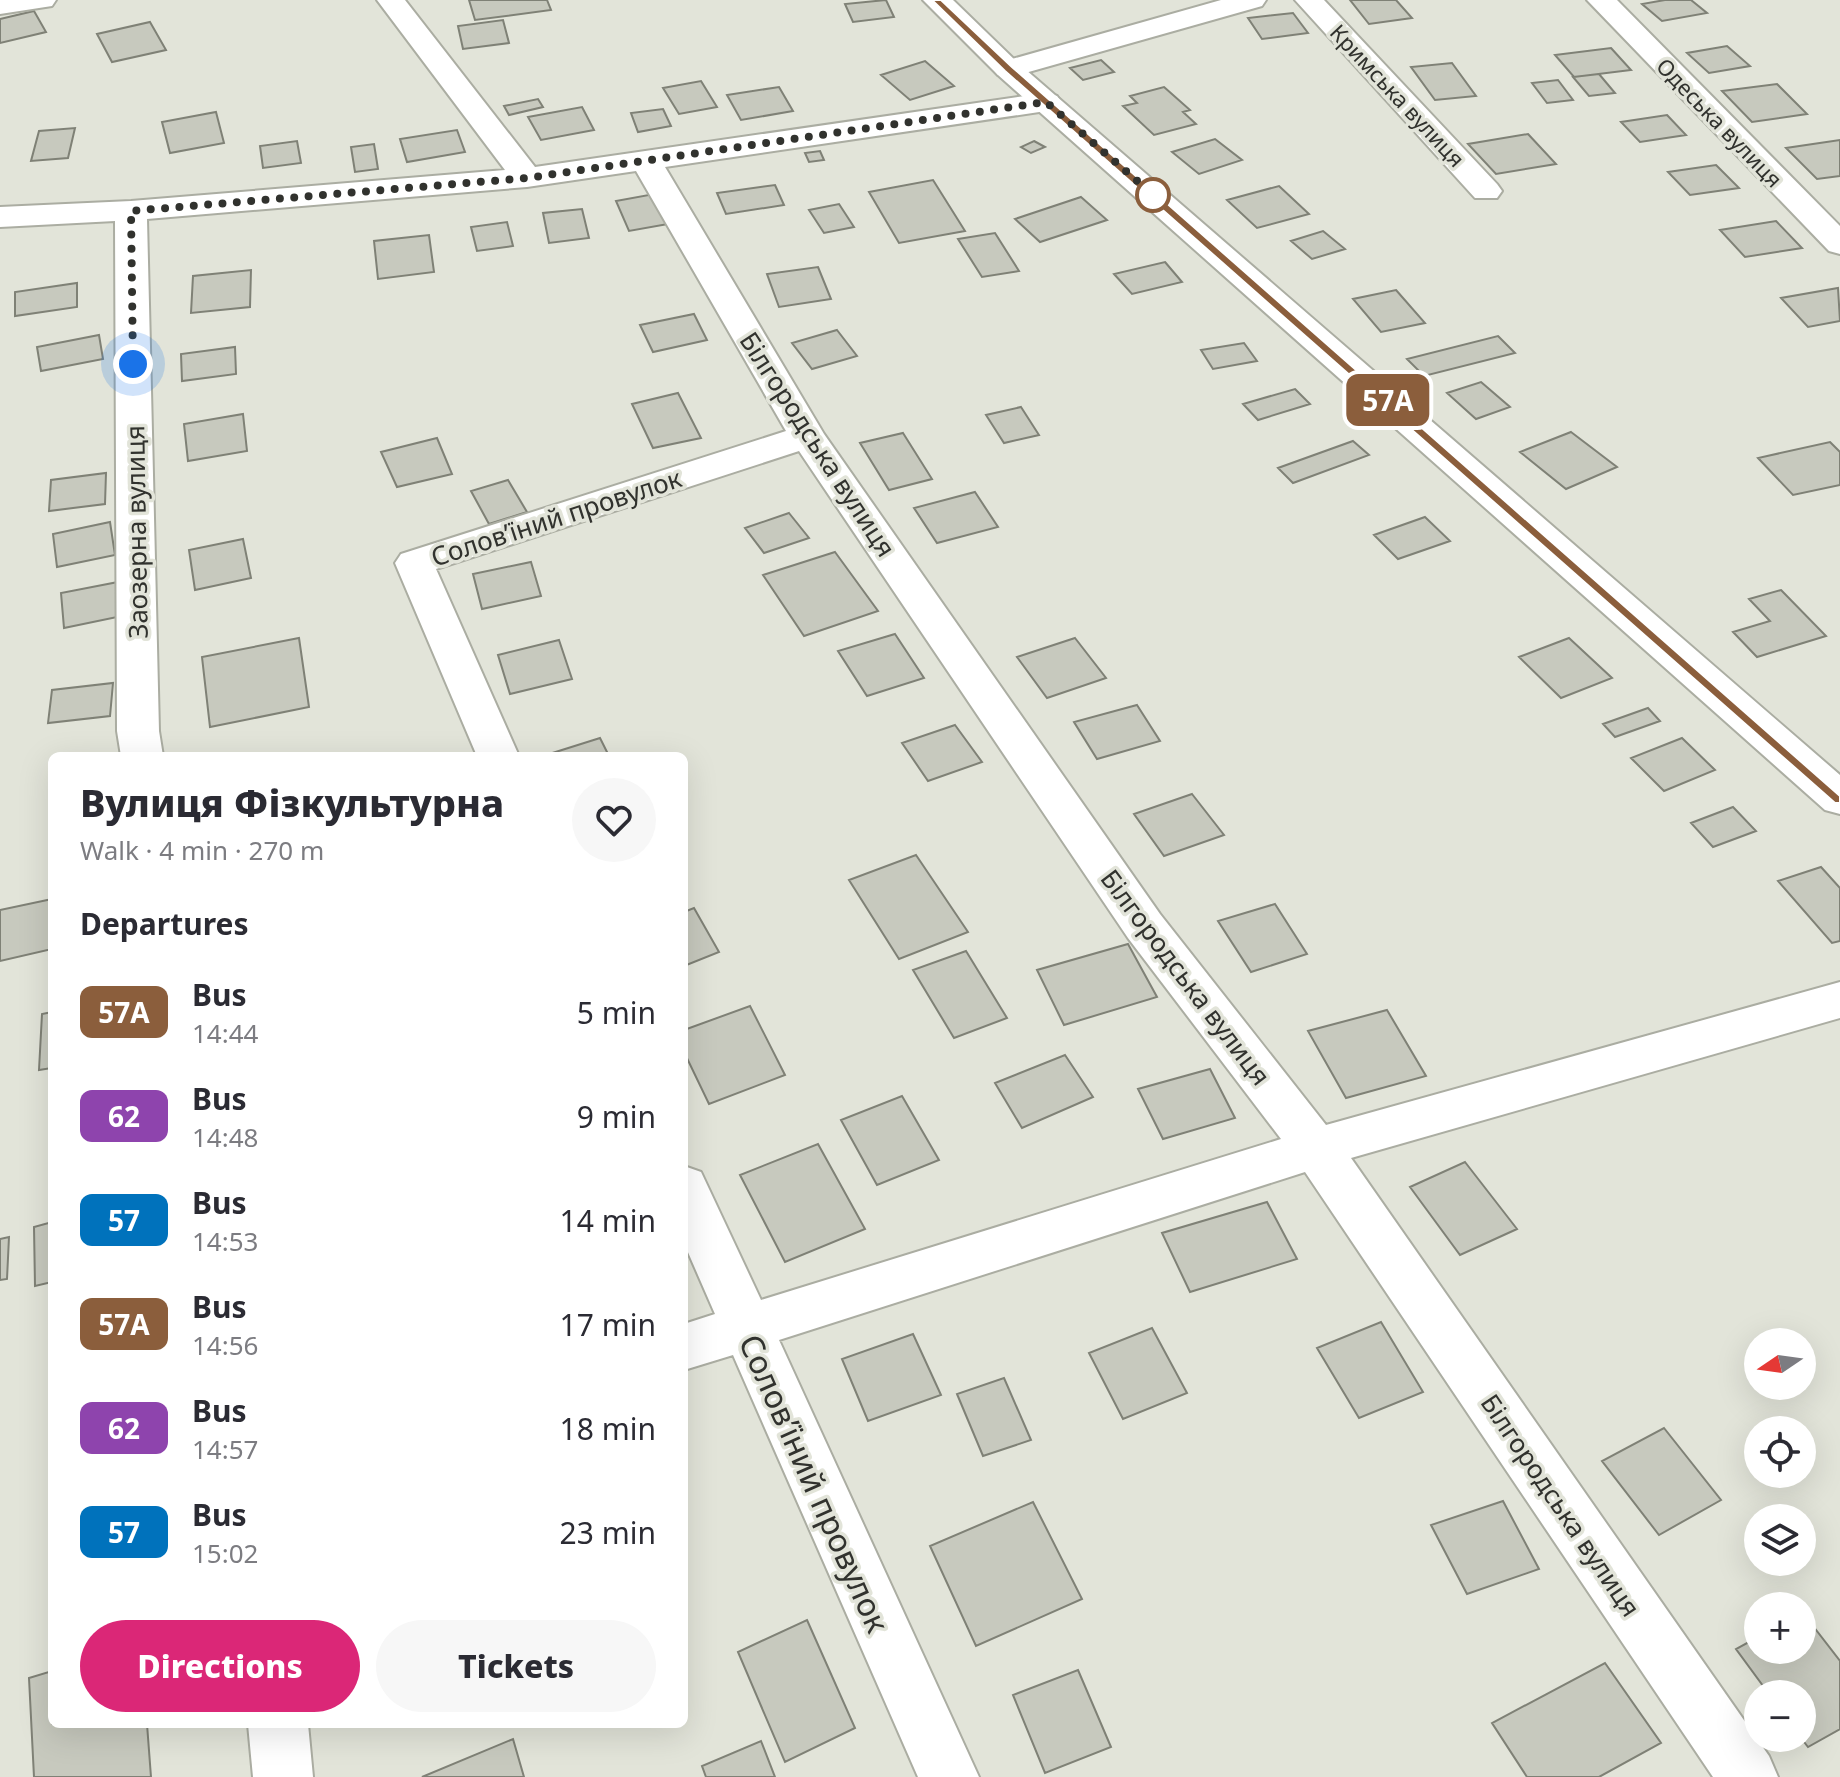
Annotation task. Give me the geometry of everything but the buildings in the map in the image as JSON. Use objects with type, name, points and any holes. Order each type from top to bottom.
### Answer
[{"type":"street","points":[[0,6],[42,0]]},
{"type":"street","points":[[391,0],[527,178]]},
{"type":"street","points":[[937,0],[1008,69],[1840,799]]},
{"type":"street","points":[[1008,69],[1252,0]]},
{"type":"street","name":"Кримська вулиця","points":[[1309,0],[1486,191]]},
{"type":"street","name":"Одеська вулиця","points":[[1601,0],[1840,244]]},
{"type":"street","points":[[0,217],[131,211],[527,178],[647,163],[1046,102]]},
{"type":"street","name":"Білгородська вулиця","points":[[647,163],[807,436],[1144,926],[1316,1148],[1748,1777]]},
{"type":"street","name":"Заозерна вулиця","points":[[131,211],[138,731],[141,752]]},
{"type":"street","name":"Соловʼїний провулок","points":[[496,752],[414,563],[807,436]]},
{"type":"street","points":[[688,1346],[1316,1148],[1840,1000]]},
{"type":"street","name":"Соловʼїний провулок","points":[[688,1196],[949,1777]]},
{"type":"street","points":[[278,1728],[283,1777]]},
{"type":"bus line","name":"57А","points":[[937,0],[1008,69],[1594,580],[1840,800]]},
{"type":"route","points":[[133,364],[131,211],[527,178],[647,163],[1046,102],[1164,204],[1153,195]]}]
